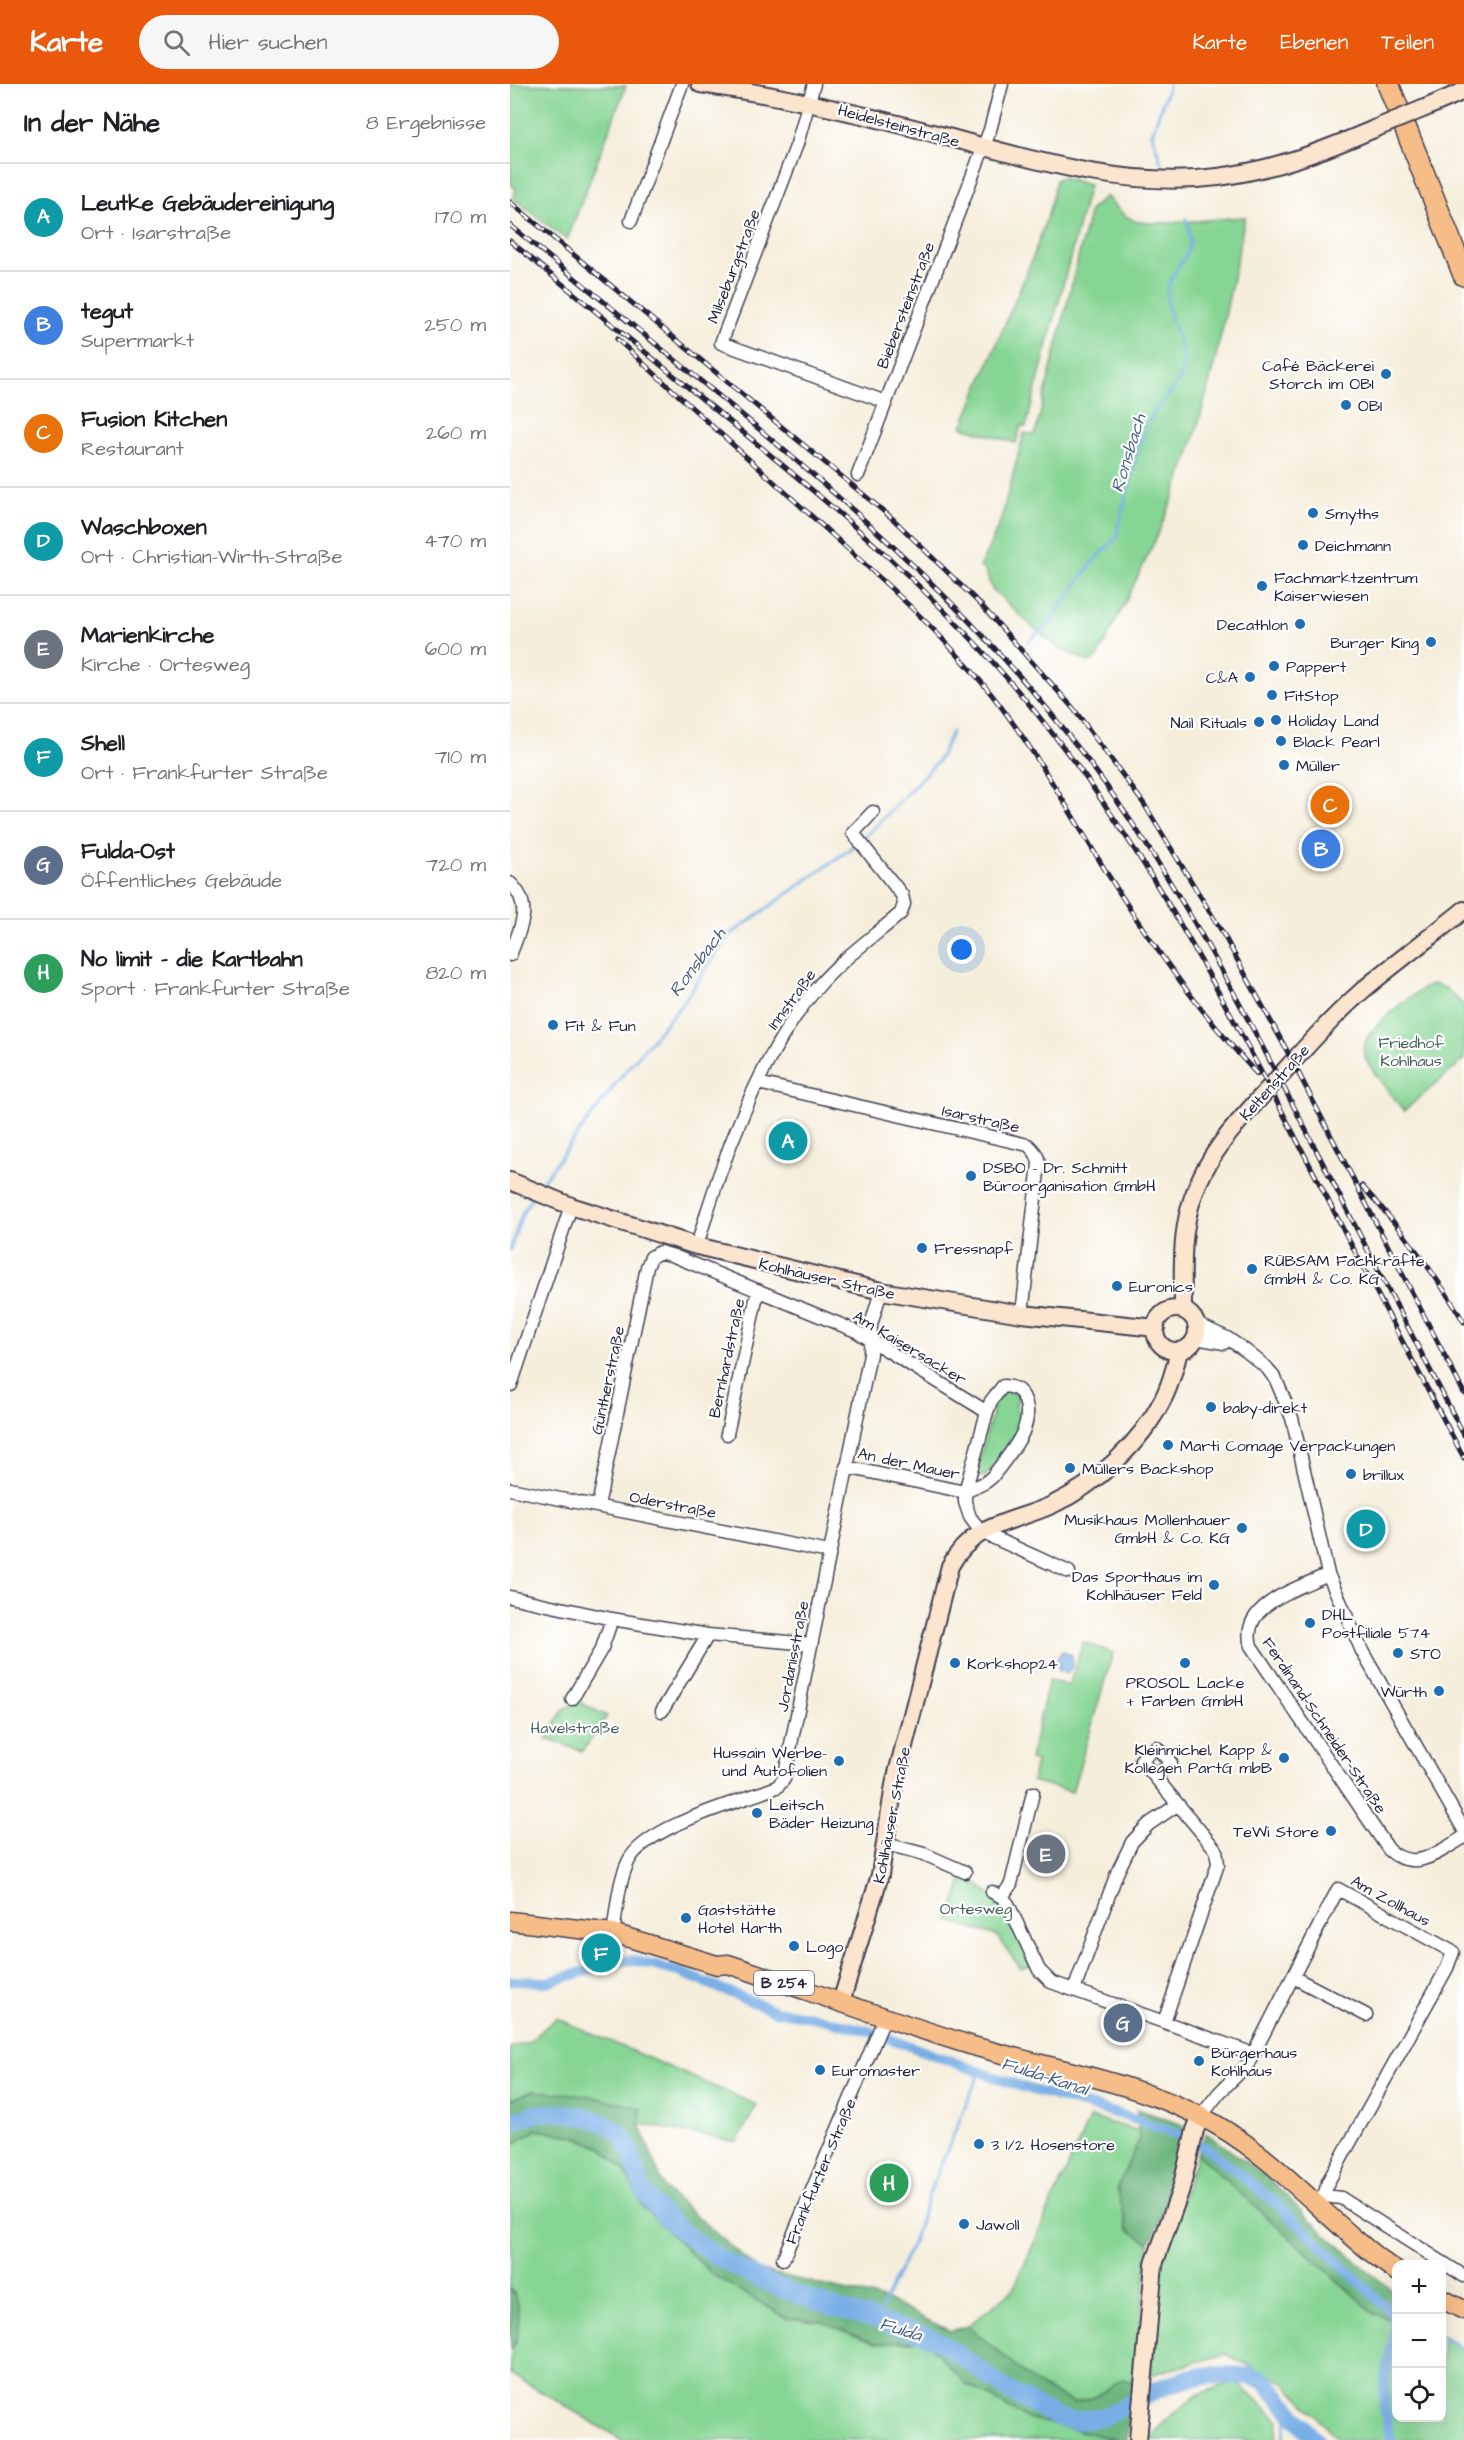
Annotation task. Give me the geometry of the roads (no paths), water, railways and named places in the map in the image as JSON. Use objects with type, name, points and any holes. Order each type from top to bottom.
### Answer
[{"type":"highway","points":[[1388,84],[1464,274]]},
{"type":"main road","name":"Heidelsteinstraße","points":[[700,84],[810,103],[1062,167],[1128,177],[1159,179],[1215,177],[1287,163],[1464,91]]},
{"type":"main road","name":"Keltenstraße","points":[[1183,1310],[1184,1234],[1188,1215],[1203,1174],[1223,1140],[1337,1015],[1379,977],[1464,910]]},
{"type":"main road","name":"Kohlhäuser Straße","points":[[510,1181],[571,1206],[697,1246],[881,1291],[1022,1314],[1156,1328]]},
{"type":"main road","points":[[1183,1310],[1190,1314],[1196,1331],[1189,1347],[1179,1351],[1164,1347],[1157,1339],[1156,1328],[1159,1319],[1165,1313],[1183,1310]]},
{"type":"main road","name":"Kohlhäuser Straße","points":[[841,2002],[876,1891],[886,1844],[894,1785],[943,1587],[956,1555],[964,1545],[981,1532],[1064,1499],[1085,1485],[1120,1455],[1132,1444],[1157,1411],[1169,1388],[1179,1351]]},
{"type":"main road","name":"B 254","points":[[510,1911],[614,1929],[717,1965],[728,1964],[841,2002],[880,2029],[970,2045],[1132,2089],[1198,2123],[1238,2139],[1319,2199],[1356,2241],[1392,2268]]},
{"type":"main road","name":"B 254","points":[[510,1921],[614,1929]]},
{"type":"main road","points":[[1138,2435],[1154,2264],[1181,2190],[1198,2123]]},
{"type":"main road","points":[[1446,2301],[1464,2310]]},
{"type":"street","points":[[631,221],[682,84]]},
{"type":"street","points":[[810,103],[814,84]]},
{"type":"street","name":"Biebersteinstraße","points":[[858,475],[990,130],[1002,84]]},
{"type":"street","name":"Milseburgstraße","points":[[810,103],[797,144],[721,343],[885,402]]},
{"type":"street","name":"Innstraße","points":[[697,1246],[705,1215],[737,1129],[758,1083],[790,1025],[832,971],[903,909],[902,895],[854,833],[873,812]]},
{"type":"street","points":[[510,883],[521,897],[524,908],[523,922],[510,955]]},
{"type":"street","name":"Isarstraße","points":[[758,1083],[1028,1145],[1032,1148],[1039,1163],[1022,1314]]},
{"type":"street","points":[[512,1385],[571,1206]]},
{"type":"street","name":"Am Kaisersacker","points":[[649,1259],[660,1252],[674,1256],[856,1331],[987,1412]]},
{"type":"street","name":"Güntherstraße","points":[[598,1506],[649,1259]]},
{"type":"street","name":"Bernhardstraße","points":[[727,1434],[758,1290]]},
{"type":"street","name":"Jordanisstraße","points":[[614,1929],[620,1885],[629,1859],[639,1847],[659,1832],[770,1790],[777,1787],[784,1779],[871,1341],[871,1325],[881,1291]]},
{"type":"street","points":[[1196,1331],[1234,1344],[1267,1368],[1276,1380],[1287,1403],[1328,1574],[1362,1651],[1464,1830]]},
{"type":"street","points":[[965,1492],[986,1482],[992,1476],[1025,1428],[1028,1415],[1026,1403],[1020,1392],[1011,1387],[1003,1386],[999,1389],[987,1412],[965,1492],[965,1502],[970,1516],[981,1532],[1069,1572]]},
{"type":"street","name":"An der Mauer","points":[[846,1467],[965,1492]]},
{"type":"street","name":"Oderstraße","points":[[510,1489],[829,1552]]},
{"type":"street","name":"Ferdinand-Schneider-Straße","points":[[1328,1574],[1264,1606],[1255,1614],[1248,1634],[1251,1646],[1393,1854],[1407,1860],[1420,1861],[1432,1857],[1464,1837]]},
{"type":"street","points":[[510,1597],[612,1619],[708,1635],[811,1644]]},
{"type":"street","points":[[572,1699],[602,1648],[612,1619]]},
{"type":"street","points":[[662,1711],[708,1635]]},
{"type":"street","points":[[1155,1777],[1216,1850],[1218,1864],[1164,2022]]},
{"type":"street","points":[[1033,1793],[1011,1884],[997,1894],[1012,1912],[1039,1970],[1052,1982],[1254,2054]]},
{"type":"street","points":[[1074,1990],[1117,1873],[1132,1842],[1149,1824],[1177,1805]]},
{"type":"street","points":[[886,1844],[924,1854],[965,1872]]},
{"type":"street","name":"Am Zollhaus","points":[[1198,2123],[1219,2093],[1248,2064],[1254,2054],[1338,1889],[1453,1952],[1447,1968],[1319,2199]]},
{"type":"street","points":[[1293,1977],[1366,2016]]},
{"type":"street","name":"Frankfurter Straße","points":[[783,2259],[880,2029]]},
{"type":"street","points":[[1319,2199],[1341,2198],[1464,2276]]},
{"type":"water","points":[[1063,1651],[1072,1658],[1067,1674],[1059,1671],[1057,1665],[1058,1657]]},
{"type":"waterway","name":"Ronsbach","points":[[1161,162],[1152,134],[1169,84]]},
{"type":"waterway","name":"Ronsbach","points":[[1029,641],[1049,623],[1093,562],[1118,536],[1118,526],[1142,438],[1154,413],[1179,381],[1183,357],[1167,297],[1170,281],[1190,244],[1186,219]]},
{"type":"waterway","name":"Ronsbach","points":[[862,840],[938,761],[952,732]]},
{"type":"waterway","name":"Ronsbach","points":[[538,1187],[623,1074],[683,1003],[727,937],[857,844]]},
{"type":"waterway","name":"Ronsbach","points":[[510,1250],[522,1214],[533,1195]]},
{"type":"waterway","name":"Fulda-Kanal","points":[[510,1981],[547,1982],[632,1960],[682,1973],[775,2011],[818,2018],[868,2031],[1022,2087],[1125,2116],[1188,2138],[1211,2151],[1276,2203],[1392,2313],[1394,2334],[1384,2395],[1385,2415],[1392,2440]]},
{"type":"waterway","points":[[876,2319],[914,2239],[928,2196],[980,2071]]},
{"type":"waterway","name":"Fulda","points":[[510,2123],[536,2114],[554,2113],[575,2114],[611,2127],[620,2134],[631,2152],[640,2183],[651,2202],[679,2229],[710,2252],[742,2271],[812,2300],[922,2334],[942,2343],[1009,2391],[1059,2418],[1076,2421],[1106,2416],[1158,2389],[1189,2378],[1212,2375],[1249,2376],[1264,2380],[1315,2440]]},
{"type":"waterway","points":[[1446,2339],[1464,2350]]},
{"type":"waterway","points":[[1283,2440],[1290,2411]]},
{"type":"railway","points":[[510,202],[893,519],[980,604],[1073,708],[1144,804],[1221,930],[1285,1047],[1464,1393]]},
{"type":"railway","points":[[510,225],[735,409],[865,520],[986,639],[1061,726],[1133,824],[1197,927],[1256,1034],[1464,1435]]},
{"type":"railway","points":[[510,241],[848,520],[965,633],[1037,714],[1109,811],[1142,861],[1203,964],[1464,1458]]},
{"type":"railway","points":[[617,339],[893,590],[974,673],[1023,738],[1159,952],[1216,1027],[1257,1074]]},
{"type":"railway","points":[[1362,1186],[1417,1251],[1464,1322]]},
{"type":"place","name":"Café Bäckerei Storch im OBI","points":[[1386,374]]},
{"type":"place","name":"OBI","points":[[1346,405]]},
{"type":"place","name":"Smyths","points":[[1313,513]]},
{"type":"place","name":"Deichmann","points":[[1303,545]]},
{"type":"place","name":"Fachmarktzentrum Kaiserwiesen","points":[[1262,586]]},
{"type":"place","name":"Decathlon","points":[[1300,624]]},
{"type":"place","name":"Burger King","points":[[1431,642]]},
{"type":"place","name":"Pappert","points":[[1274,666]]},
{"type":"place","name":"C&A","points":[[1250,677]]},
{"type":"place","name":"FitStop","points":[[1272,695]]},
{"type":"place","name":"Holiday Land","points":[[1276,720]]},
{"type":"place","name":"Nail Rituals","points":[[1259,722]]},
{"type":"place","name":"Black Pearl","points":[[1281,741]]},
{"type":"place","name":"Müller","points":[[1284,765]]},
{"type":"place","name":"Fusion Kitchen","points":[[1330,805]]},
{"type":"place","name":"tegut","points":[[1321,849]]},
{"type":"place","name":"Fit & Fun","points":[[553,1025]]},
{"type":"place","name":"Leutke Gebäudereinigung","points":[[788,1141]]},
{"type":"place","name":"DSBO - Dr. Schmitt Büroorganisation GmbH","points":[[971,1176]]},
{"type":"place","name":"Fressnapf","points":[[922,1248]]},
{"type":"place","name":"RÜBSAM Fachkräfte GmbH & Co. KG","points":[[1252,1269]]},
{"type":"place","name":"Euronics","points":[[1117,1286]]},
{"type":"place","name":"baby-direkt","points":[[1211,1407]]},
{"type":"place","name":"Marti Comage Verpackungen","points":[[1168,1445]]},
{"type":"place","name":"Müllers Backshop","points":[[1070,1468]]},
{"type":"place","name":"brillux","points":[[1351,1474]]},
{"type":"place","name":"Musikhaus Mollenhauer GmbH & Co. KG","points":[[1242,1528]]},
{"type":"place","name":"Waschboxen","points":[[1366,1529]]},
{"type":"place","name":"Das Sporthaus im Kohlhäuser Feld","points":[[1214,1585]]},
{"type":"place","name":"DHL Postfiliale 574","points":[[1310,1623]]},
{"type":"place","name":"STO","points":[[1398,1653]]},
{"type":"place","name":"Korkshop24","points":[[955,1663]]},
{"type":"place","name":"PROSOL Lacke + Farben GmbH","points":[[1185,1663]]},
{"type":"place","name":"Würth","points":[[1439,1691]]},
{"type":"place","name":"Kleinmichel, Kapp & Kollegen PartG mbB","points":[[1284,1758]]},
{"type":"place","name":"Hussain Werbe- und Autofolien","points":[[839,1761]]},
{"type":"place","name":"Leitsch Bäder Heizung","points":[[757,1813]]},
{"type":"place","name":"TeWi Store","points":[[1331,1831]]},
{"type":"place","name":"Marienkirche","points":[[1046,1854]]},
{"type":"place","name":"Gaststätte Hotel Harth","points":[[686,1918]]},
{"type":"place","name":"Logo","points":[[794,1946]]},
{"type":"place","name":"Shell","points":[[601,1953]]},
{"type":"place","name":"Fulda-Ost","points":[[1123,2023]]},
{"type":"place","name":"Bürgerhaus Kohlhaus","points":[[1199,2061]]},
{"type":"place","name":"Euromaster","points":[[820,2070]]},
{"type":"place","name":"3 1/2 Hosenstore","points":[[979,2144]]},
{"type":"place","name":"No limit - die Kartbahn","points":[[889,2183]]},
{"type":"place","name":"Jawoll","points":[[964,2224]]},
{"type":"park label","name":"Friedhof Kohlhaus","points":[[1411,1051]]},
{"type":"park label","name":"Havelstraße","points":[[575,1727]]},
{"type":"park label","name":"Ortesweg","points":[[976,1908]]}]
